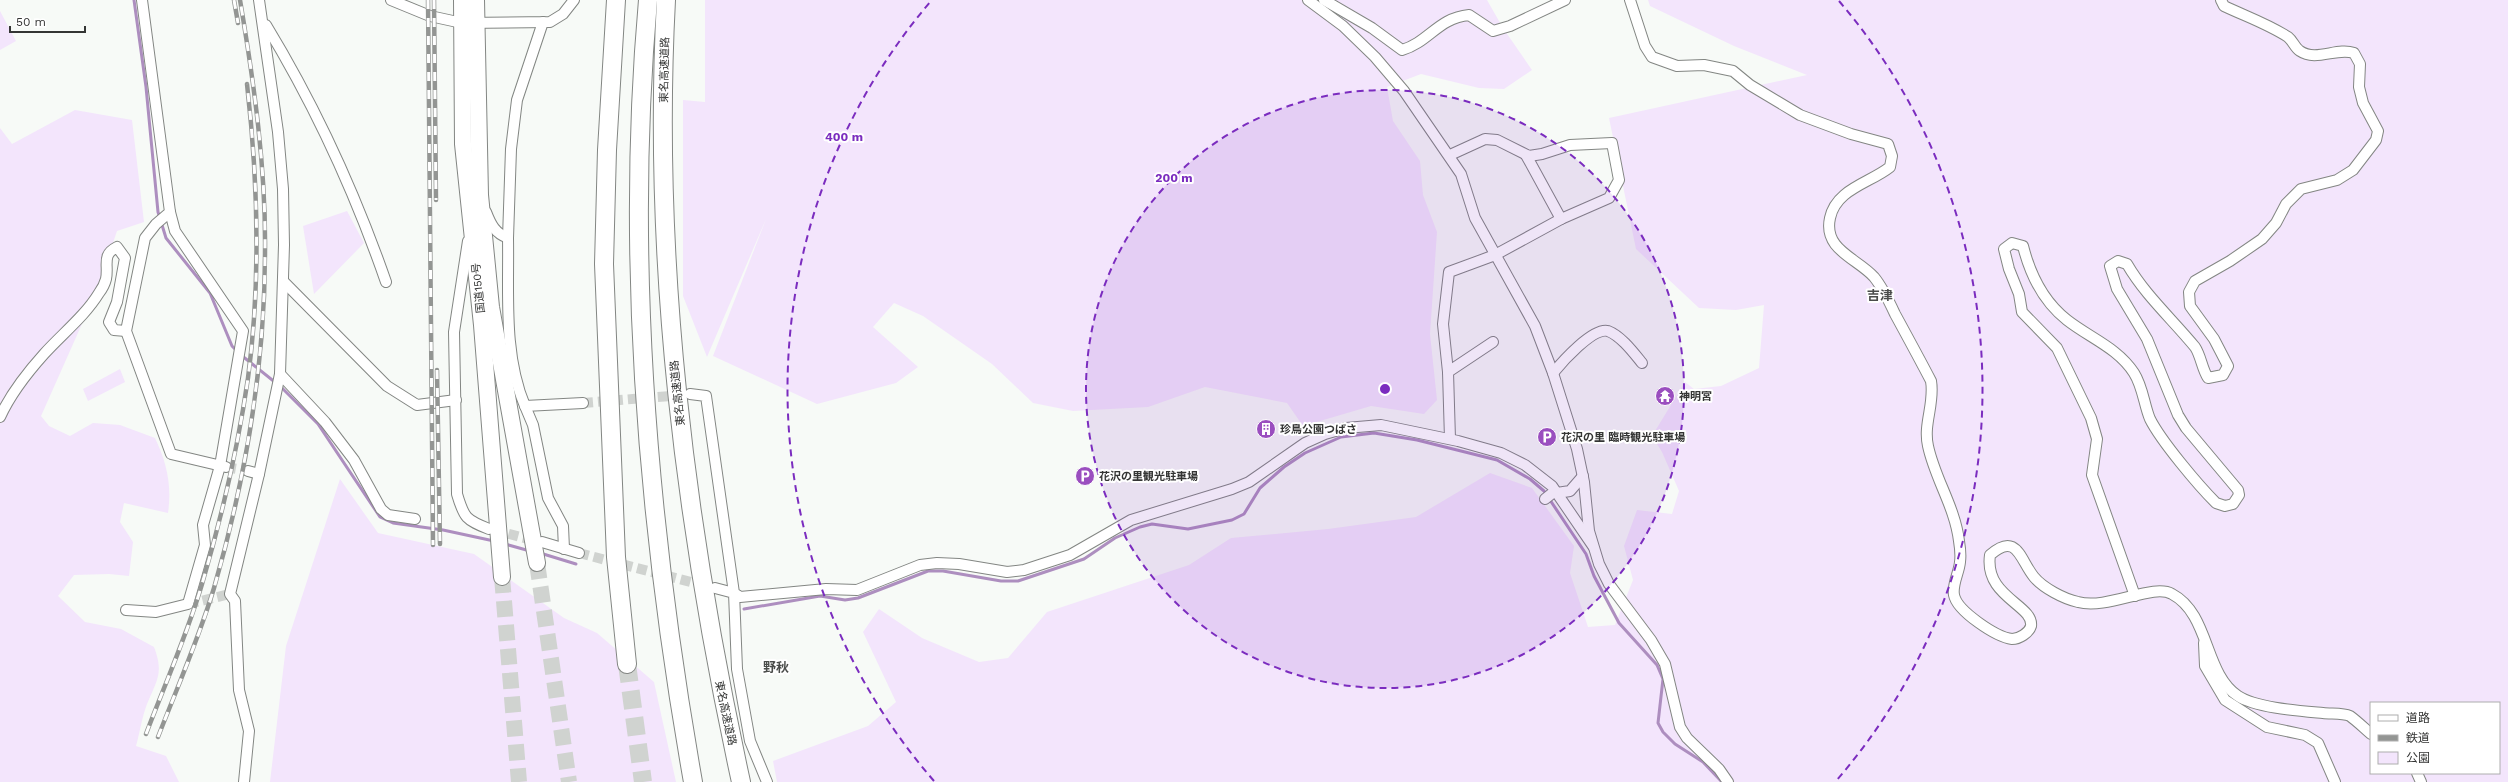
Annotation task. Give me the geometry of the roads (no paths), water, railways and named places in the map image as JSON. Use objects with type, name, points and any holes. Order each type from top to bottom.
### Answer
[{"type":"highway","name":"国道150号","points":[[462,0],[469,22],[480,195],[491,306],[537,563]]},
{"type":"highway","name":"国道150号","points":[[476,0],[469,22],[464,144],[502,577]]},
{"type":"highway","points":[[616,0],[607,150],[604,264],[616,557],[626,664]]},
{"type":"highway","name":"東名高速道路","points":[[648,0],[642,106],[638,229],[642,314],[656,511],[671,636],[693,782]]},
{"type":"highway","name":"東名高速道路","points":[[666,0],[663,84],[664,200],[672,360],[691,515],[711,634],[741,782]]},
{"type":"street","points":[[126,610],[156,612],[188,604],[205,545],[203,525],[223,466],[243,331],[175,231],[168,214],[142,0]]},
{"type":"street","points":[[244,782],[249,731],[239,690],[235,601],[230,594],[278,389],[280,374],[283,281],[282,182],[278,132],[259,0]]},
{"type":"street","points":[[391,0],[430,16],[469,22],[550,22],[563,14],[574,0]]},
{"type":"street","points":[[1308,0],[1343,26],[1375,57],[1404,91],[1462,174],[1475,218],[1535,326],[1553,372],[1577,449],[1593,546]]},
{"type":"street","points":[[1324,0],[1372,28],[1402,50],[1416,46],[1440,25],[1459,16],[1469,15],[1493,31],[1510,26],[1565,0]]},
{"type":"street","points":[[1630,0],[1645,46],[1652,57],[1677,66],[1704,65],[1733,71],[1750,85],[1800,115],[1851,134],[1888,144],[1892,156],[1890,167],[1878,177],[1856,186],[1842,197],[1830,217],[1828,232],[1834,245],[1873,277],[1931,381],[1933,394],[1926,429],[1928,445],[1956,521],[1960,562],[1954,595],[1961,608],[1976,620],[2005,638],[2015,639],[2029,631],[2031,625],[2030,617],[2025,610],[2003,593],[1995,582],[1988,566],[1990,554],[2000,546],[2008,545],[2018,551],[2034,578],[2061,596],[2093,605],[2161,590],[2172,593],[2190,607],[2220,673],[2238,696],[2257,703],[2292,711],[2349,716],[2370,733]]},
{"type":"street","points":[[2135,596],[2092,475],[2097,439],[2091,418],[2057,348],[2022,312],[2020,294],[2008,269],[2004,249],[2012,243],[2023,246],[2028,268],[2039,288],[2067,320],[2113,351],[2134,373],[2156,430],[2216,503],[2225,506],[2233,504],[2238,495],[2238,490],[2186,428],[2178,414],[2147,338],[2117,289],[2110,266],[2118,261],[2127,264],[2138,283],[2196,349],[2202,370],[2208,378],[2223,375],[2228,366],[2223,355],[2190,306],[2189,292],[2195,281],[2230,261],[2262,239],[2276,223],[2286,204],[2301,189],[2337,180],[2353,170],[2376,140],[2378,131],[2363,103],[2359,87],[2360,64],[2354,53],[2344,50],[2316,55],[2300,51],[2290,38],[2264,24],[2224,6],[2221,0]]},
{"type":"street","points":[[263,20],[294,71],[334,150],[362,213],[386,282]]},
{"type":"street","points":[[543,22],[517,100],[511,149],[508,238],[511,350],[519,392],[533,425],[548,498],[563,526],[564,549]]},
{"type":"street","points":[[1450,155],[1485,139],[1497,140],[1526,155],[1542,154],[1570,145],[1612,143],[1619,180],[1609,198],[1561,219],[1495,255],[1449,272],[1443,324],[1448,372],[1450,439]]},
{"type":"street","points":[[1526,155],[1561,219]]},
{"type":"street","points":[[480,195],[492,227],[500,235],[508,238]]},
{"type":"street","points":[[168,214],[156,224],[145,238],[126,331],[171,454],[223,466]]},
{"type":"street","points":[[471,224],[454,332],[457,494],[462,512],[468,521],[489,529]]},
{"type":"street","points":[[0,417],[14,391],[44,354],[78,319],[99,293],[106,278],[106,258],[110,250],[117,247],[125,258],[118,302],[109,322],[114,330],[126,331]]},
{"type":"street","points":[[283,281],[387,386],[404,398],[418,405],[456,400]]},
{"type":"street","points":[[1553,372],[1582,343],[1601,331],[1608,331],[1615,336],[1642,363]]},
{"type":"street","points":[[1448,372],[1493,342]]},
{"type":"street","points":[[280,374],[325,422],[354,460],[381,509],[388,516],[415,519]]},
{"type":"street","points":[[690,394],[706,396],[734,593],[737,669],[750,741],[767,782]]},
{"type":"street","points":[[525,406],[583,402]]},
{"type":"street","points":[[715,588],[734,593],[740,597],[826,589],[857,590],[920,566],[937,563],[959,564],[1007,572],[1024,570],[1070,555],[1131,520],[1232,490],[1249,482],[1305,443],[1325,434],[1346,428],[1381,425],[1450,439],[1501,453],[1525,464],[1541,476],[1556,492],[1593,546],[1609,584],[1651,640],[1665,664],[1680,727],[1687,738],[1719,769],[1728,782]]},
{"type":"street","points":[[248,471],[259,474]]},
{"type":"street","points":[[1545,498],[1556,492],[1570,491],[1582,476]]},
{"type":"street","points":[[542,542],[579,553]]},
{"type":"street","points":[[2204,637],[2205,666],[2225,700],[2267,727],[2305,735],[2318,742],[2335,782]]},
{"type":"waterway","points":[[134,0],[146,87],[158,212],[166,238],[210,293],[232,346],[237,351]]},
{"type":"waterway","points":[[241,355],[276,383]]},
{"type":"waterway","points":[[280,386],[318,424],[380,517],[393,523],[443,530],[494,541]]},
{"type":"waterway","points":[[744,609],[820,596],[845,600],[858,598],[928,571],[943,571],[1001,581],[1018,581],[1084,559],[1115,538],[1140,527],[1152,524],[1188,529],[1232,520],[1244,514],[1260,488],[1284,467],[1305,453],[1341,437],[1374,433],[1417,440],[1497,460],[1530,479],[1544,491],[1586,554],[1594,576],[1619,623],[1657,665],[1663,679],[1658,723],[1663,732],[1675,744],[1703,762],[1722,782]]},
{"type":"waterway","points":[[505,544],[530,551]]},
{"type":"waterway","points":[[540,553],[576,564]]},
{"type":"tunnel","points":[[583,403],[682,395]]},
{"type":"tunnel","points":[[226,467],[248,471]]},
{"type":"tunnel","points":[[494,530],[536,541]]},
{"type":"tunnel","points":[[579,553],[706,586]]},
{"type":"tunnel","points":[[537,563],[569,782]]},
{"type":"tunnel","points":[[502,577],[519,782]]},
{"type":"tunnel","points":[[188,604],[230,594]]},
{"type":"tunnel","points":[[627,664],[643,782]]},
{"type":"railway","points":[[234,0],[238,23]]},
{"type":"railway","points":[[158,737],[195,644],[214,588],[244,464],[257,379],[264,294],[265,220],[258,126],[240,0]]},
{"type":"railway","points":[[428,0],[433,545]]},
{"type":"railway","points":[[434,0],[436,200]]},
{"type":"railway","points":[[146,734],[183,641],[202,584],[229,481],[248,378],[255,305],[256,194],[247,84]]},
{"type":"railway","points":[[437,370],[440,544]]},
{"type":"place","name":"神明宮","points":[[1665,396]]},
{"type":"place","name":"珍鳥公園つばさ","points":[[1266,429]]},
{"type":"place","name":"花沢の里 臨時観光駐車場","points":[[1547,437]]},
{"type":"place","name":"花沢の里観光駐車場","points":[[1085,476]]},
{"type":"district","name":"吉津","points":[[1880,295]]},
{"type":"district","name":"野秋","points":[[776,667]]}]
